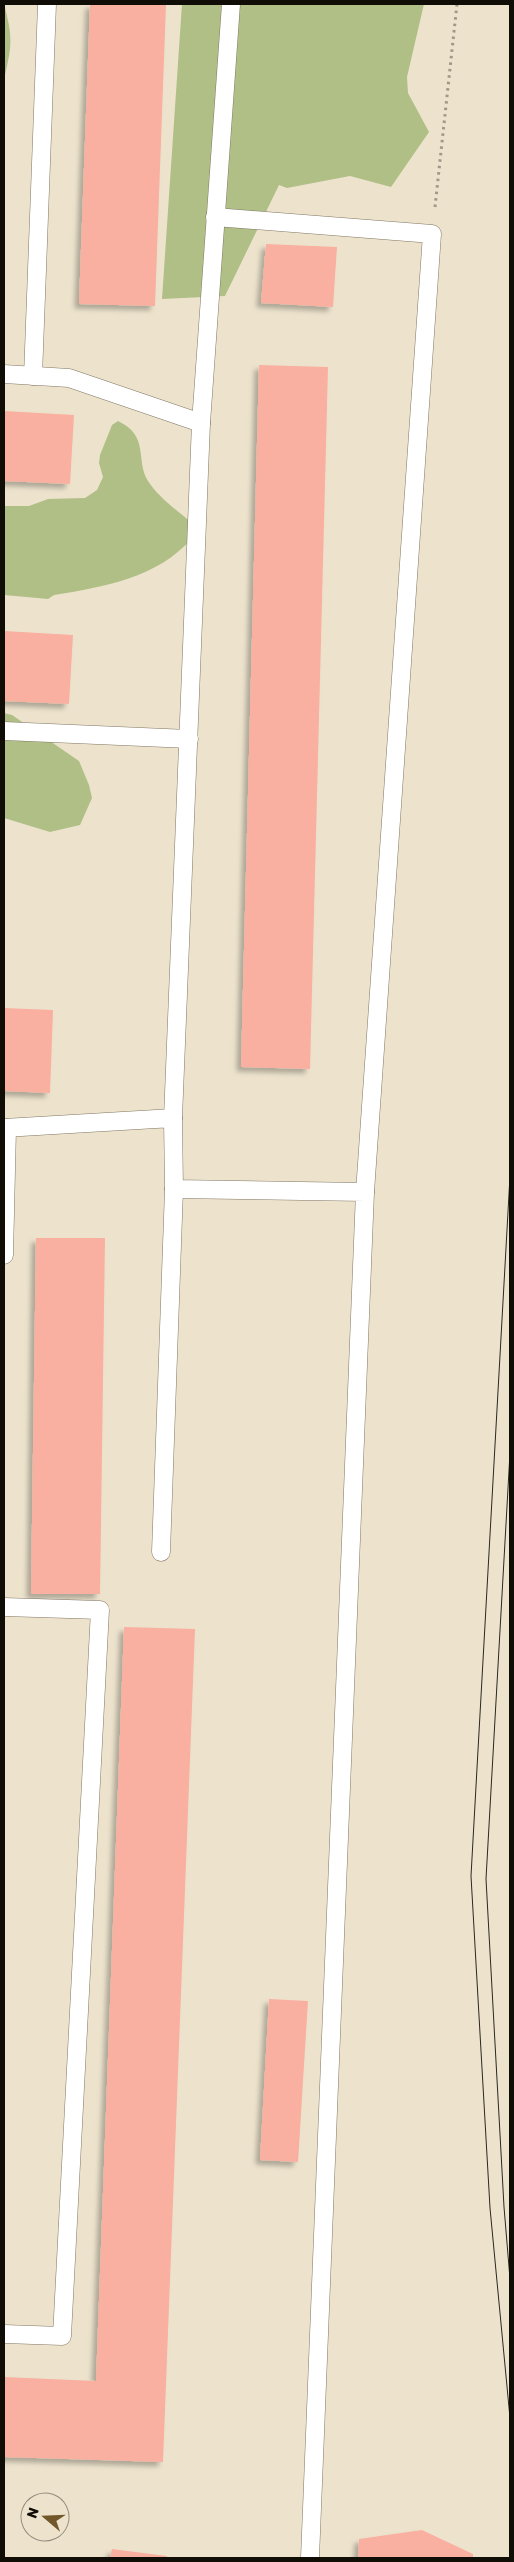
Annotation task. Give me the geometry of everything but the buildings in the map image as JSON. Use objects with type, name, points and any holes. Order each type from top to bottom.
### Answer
[{"type":"lane","points":[[33,376],[47,4]]},
{"type":"lane","points":[[161,1552],[174,1189],[173,1118],[201,423],[231,4]]},
{"type":"lane","points":[[215,217],[432,234],[365,1192],[310,2558]]},
{"type":"lane","points":[[4,374],[69,378],[201,423]]},
{"type":"lane","points":[[4,732],[189,739]]},
{"type":"lane","points":[[4,1256],[5,1128],[173,1118]]},
{"type":"lane","points":[[174,1189],[365,1192]]},
{"type":"lane","points":[[4,1607],[100,1610],[62,2336],[4,2334]]},
{"type":"path","points":[[432,234],[457,4]]},
{"type":"green space","points":[[4,4],[9,25],[10,41],[9,58],[4,79]]},
{"type":"green space","points":[[182,4],[424,4],[407,77],[408,93],[429,132],[391,187],[350,176],[287,188],[279,185],[225,296],[162,299]]},
{"type":"green space","points":[[118,421],[128,427],[138,441],[144,473],[152,487],[193,524],[192,538],[163,563],[146,572],[110,584],[54,595],[48,599],[4,595],[4,506],[29,506],[48,499],[85,498],[97,490],[103,477],[99,463],[100,455],[112,425]]},
{"type":"green space","points":[[4,713],[12,715],[79,761],[92,798],[80,825],[50,832],[4,818]]},
{"type":"tram line","points":[[510,1176],[471,1876],[490,2208],[510,2418]]},
{"type":"tram line","points":[[510,1453],[486,1879],[504,2207],[510,2279]]}]
